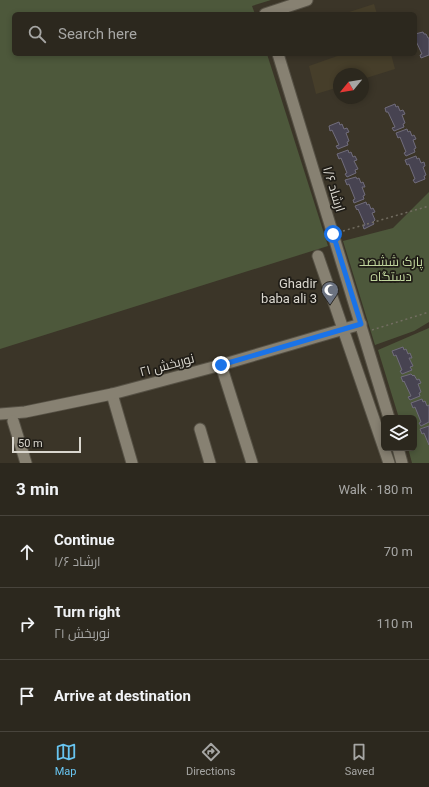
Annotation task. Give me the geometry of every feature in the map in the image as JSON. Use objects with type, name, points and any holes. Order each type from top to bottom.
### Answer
[{"type":"street","points":[[271,12],[307,0]]},
{"type":"street","name":"ارشاد ۱/۶","points":[[279,56],[388,415]]},
{"type":"street","points":[[318,256],[389,463]]},
{"type":"street","name":"نوربخش ۲۱","points":[[0,414],[26,412],[112,394],[343,330],[362,328]]},
{"type":"street","points":[[221,365],[252,463]]},
{"type":"street","points":[[112,394],[132,463]]},
{"type":"street","points":[[13,421],[26,463]]},
{"type":"street","points":[[200,429],[210,463]]},
{"type":"street","points":[[399,451],[402,463]]},
{"type":"path","points":[[333,234],[429,206]]},
{"type":"path","points":[[362,328],[429,312]]},
{"type":"shaded area","points":[[374,4],[376,12],[349,12]]},
{"type":"shaded area","points":[[337,56],[392,56],[395,69],[369,77],[369,68],[333,68],[333,89],[316,94],[309,66]]},
{"type":"green space","points":[[0,0],[271,0],[252,6],[254,12],[12,12],[12,56],[268,56],[328,246],[0,349]]},
{"type":"green space","name":"پارک‌ ششصد دستگاه","points":[[429,192],[429,322],[414,331],[375,345],[343,241],[393,228]]},
{"type":"green space","points":[[429,328],[429,463],[412,463],[409,451],[417,451],[417,415],[398,415],[378,350]]},
{"type":"building","points":[[423,32],[429,38],[429,55],[421,58],[420,55],[422,54],[417,43],[417,34]]},
{"type":"building","points":[[395,104],[396,107],[398,106],[400,111],[403,110],[405,114],[402,115],[405,123],[403,124],[404,127],[394,131],[392,128],[395,127],[385,108]]},
{"type":"building","points":[[339,122],[340,125],[342,124],[344,129],[347,128],[349,132],[346,133],[349,141],[347,142],[348,145],[338,149],[336,146],[339,145],[332,130],[330,131],[329,126]]},
{"type":"building","points":[[407,129],[408,132],[410,131],[412,136],[414,135],[416,139],[413,140],[416,148],[414,149],[415,152],[406,156],[404,153],[406,152],[400,137],[398,138],[396,133]]},
{"type":"building","points":[[348,150],[349,153],[351,152],[353,157],[355,156],[357,160],[354,161],[358,169],[355,170],[356,173],[347,177],[345,174],[347,173],[341,158],[339,159],[337,154]]},
{"type":"building","points":[[416,156],[417,159],[419,158],[421,163],[424,162],[425,166],[423,167],[426,175],[424,176],[425,179],[415,183],[413,180],[415,179],[409,164],[407,165],[405,160]]},
{"type":"building","points":[[356,177],[357,179],[359,178],[361,183],[363,182],[365,187],[362,187],[365,195],[363,196],[364,199],[354,203],[353,200],[355,199],[349,184],[347,185],[345,180]]},
{"type":"building","points":[[366,202],[367,205],[369,204],[371,209],[373,208],[375,212],[372,213],[375,220],[373,222],[374,224],[364,229],[363,226],[365,225],[358,209],[357,210],[355,206]]},
{"type":"building","points":[[403,347],[404,350],[406,349],[408,354],[410,353],[412,358],[409,358],[413,366],[410,367],[412,370],[402,374],[400,371],[402,370],[396,355],[394,356],[392,351]]},
{"type":"building","points":[[411,374],[413,376],[414,375],[417,380],[419,379],[421,383],[418,384],[421,392],[419,393],[420,396],[410,400],[408,397],[411,396],[401,377]]},
{"type":"building","points":[[422,399],[423,402],[425,401],[427,406],[429,405],[429,422],[421,426],[419,423],[421,422],[415,407],[413,408],[411,403]]},
{"type":"building","points":[[429,426],[429,445],[424,433],[422,434],[420,429]]},
{"type":"place","name":"Ghadir baba ali 3","points":[[330,305]]},
{"type":"route","points":[[221,365],[361,324],[333,234]]}]
